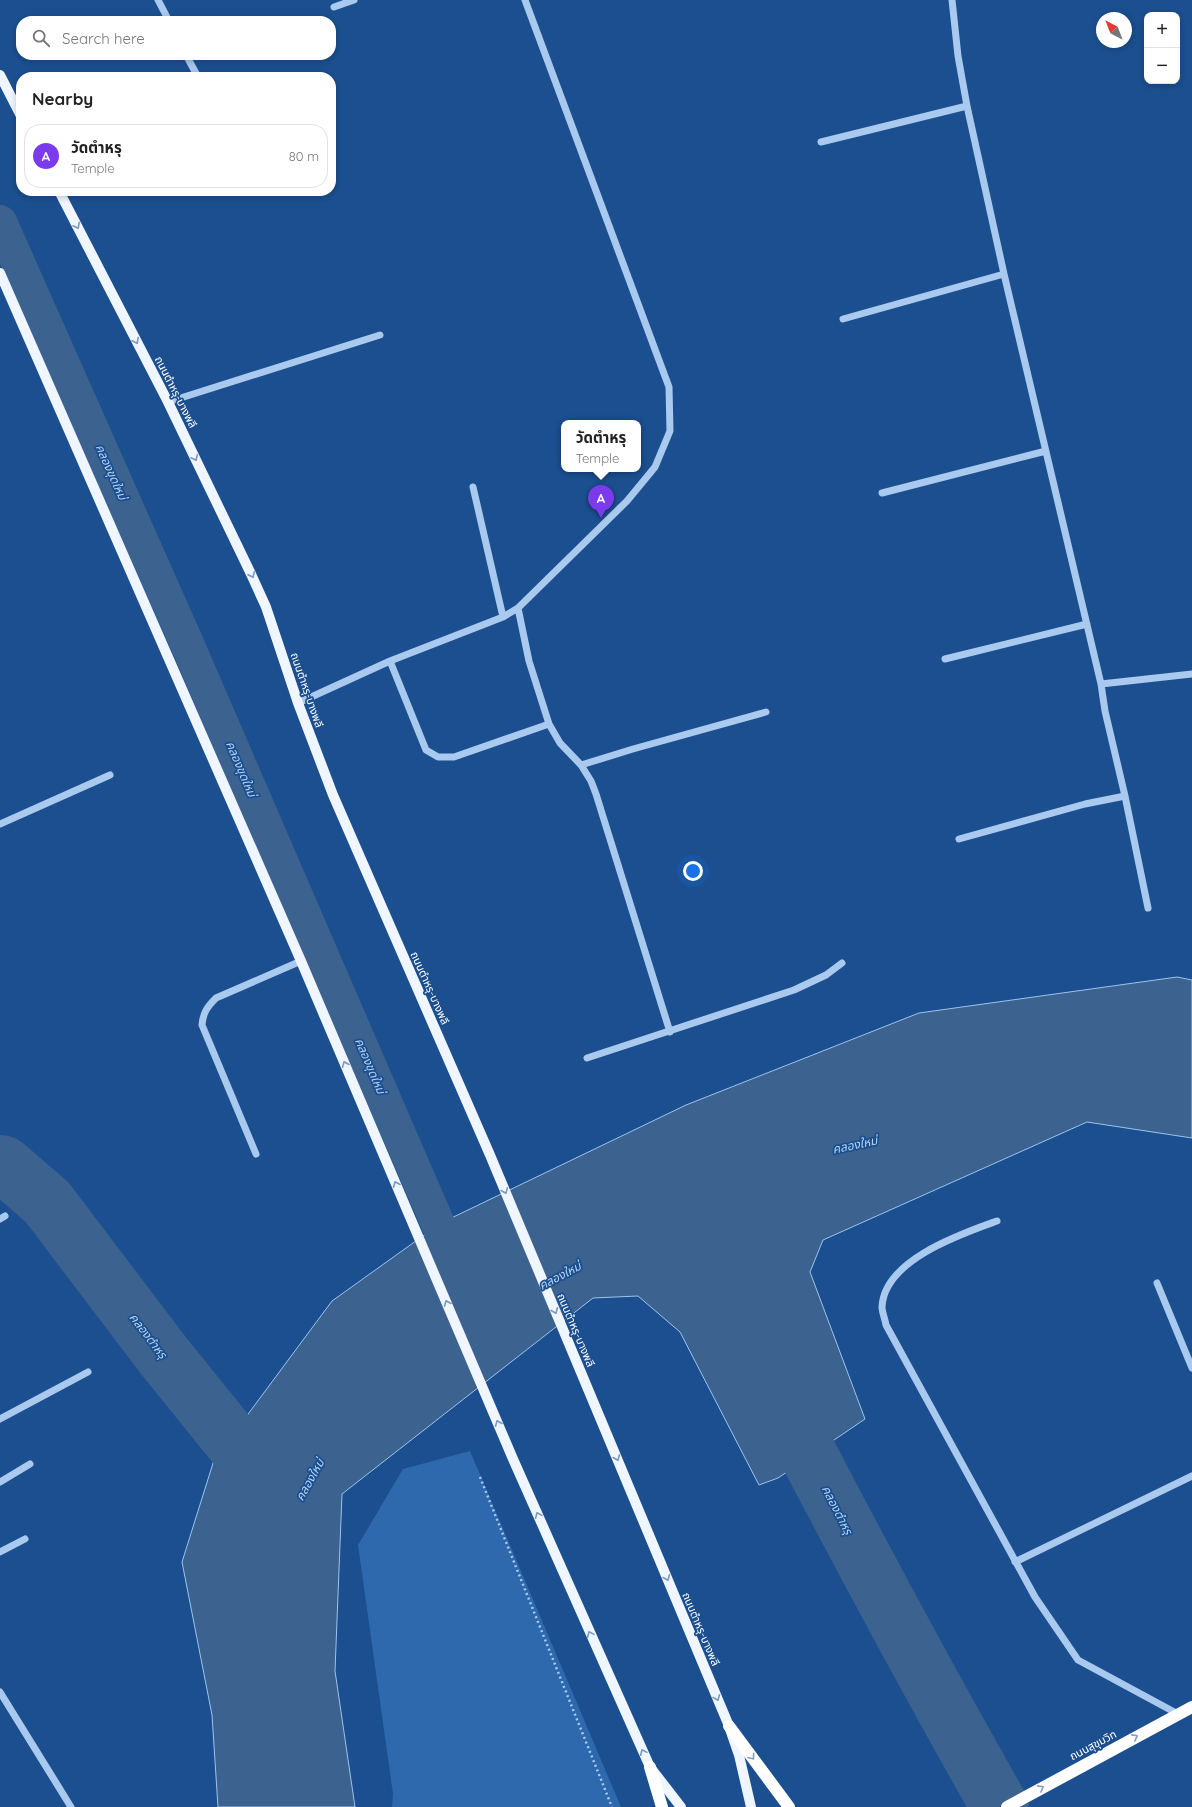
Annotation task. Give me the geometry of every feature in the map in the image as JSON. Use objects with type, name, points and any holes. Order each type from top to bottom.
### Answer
[{"type":"highway","name":"ถนนสุขุมวิท","points":[[1007,1807],[1192,1707]]},
{"type":"highway","points":[[729,1726],[789,1807]]},
{"type":"highway","points":[[650,1767],[662,1807]]},
{"type":"main road","points":[[0,75],[16,106]]},
{"type":"main road","name":"ถนนตำหรุ-บางพลี","points":[[62,196],[168,402],[254,580],[276,636],[298,703],[332,795],[490,1155],[729,1726],[739,1755],[751,1807]]},
{"type":"main road","points":[[0,275],[302,962],[513,1459],[650,1767],[681,1807]]},
{"type":"street","points":[[158,0],[166,16]]},
{"type":"street","points":[[334,7],[354,0]]},
{"type":"street","points":[[298,703],[390,661],[503,617],[518,608],[627,501],[655,467],[670,431],[669,387],[525,0]]},
{"type":"street","points":[[952,0],[958,56],[1004,274],[1101,684],[1148,908]]},
{"type":"street","points":[[189,60],[195,72]]},
{"type":"street","points":[[821,142],[968,106]]},
{"type":"street","points":[[843,319],[1004,274]]},
{"type":"street","points":[[168,402],[380,335]]},
{"type":"street","points":[[882,493],[1046,451]]},
{"type":"street","points":[[473,487],[503,617]]},
{"type":"street","points":[[518,608],[529,661],[550,724],[560,743],[581,765],[591,781],[596,794],[670,1032]]},
{"type":"street","points":[[945,659],[1087,624]]},
{"type":"street","points":[[390,661],[426,750],[438,757],[454,757],[550,724]]},
{"type":"street","points":[[1101,684],[1192,674]]},
{"type":"street","points":[[581,765],[633,748],[766,712]]},
{"type":"street","points":[[0,824],[110,775]]},
{"type":"street","points":[[959,840],[1085,804],[1125,796]]},
{"type":"street","points":[[256,1154],[202,1025],[203,1016],[206,1008],[216,998],[246,984],[302,962]]},
{"type":"street","points":[[587,1058],[670,1032],[794,990],[826,975],[842,963]]},
{"type":"street","points":[[997,1221],[937,1245],[902,1269],[893,1278],[886,1290],[882,1307],[886,1325],[1015,1562],[1049,1620],[1078,1660],[1178,1714]]},
{"type":"street","points":[[1157,1283],[1192,1368]]},
{"type":"street","points":[[0,1419],[88,1372]]},
{"type":"street","points":[[0,1482],[30,1464]]},
{"type":"street","points":[[1015,1562],[1192,1476]]},
{"type":"street","points":[[0,1552],[25,1540]]},
{"type":"street","points":[[0,1692],[72,1807]]},
{"type":"path","points":[[480,1477],[612,1807]]},
{"type":"shaded area","points":[[470,1451],[621,1807],[392,1807],[393,1794],[358,1545],[403,1469]]},
{"type":"water","name":"คลองใหม่","points":[[1177,977],[1192,980],[1192,1138],[1087,1122],[823,1240],[810,1272],[865,1419],[778,1478],[759,1485],[680,1332],[638,1296],[593,1298],[342,1494],[335,1671],[355,1807],[218,1807],[212,1715],[182,1562],[214,1460],[332,1301],[441,1223],[686,1105],[919,1013]]},
{"type":"waterway","name":"คลองขุดใหม่","points":[[0,222],[185,639],[457,1268]]},
{"type":"waterway","name":"คลองตำหรุ","points":[[0,1164],[4,1165],[47,1202],[163,1355],[281,1501]]},
{"type":"waterway","name":"คลองตำหรุ","points":[[773,1386],[884,1598],[1000,1807]]},
{"type":"place","name":"วัดตำหรุ","points":[[601,518]]}]
